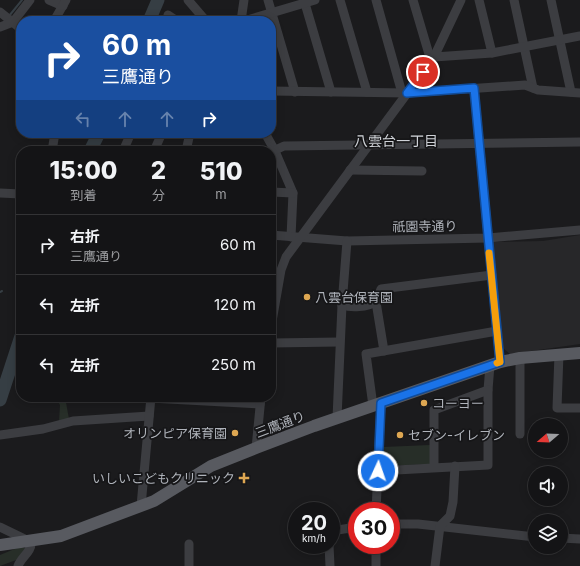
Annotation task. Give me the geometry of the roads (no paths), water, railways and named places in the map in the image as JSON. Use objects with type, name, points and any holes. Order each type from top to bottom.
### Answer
[{"type":"main road","name":"三鷹通り","points":[[0,545],[31,542],[61,536],[154,501],[211,466],[256,448],[495,363],[520,358],[580,353]]},
{"type":"street","points":[[18,16],[30,0]]},
{"type":"street","points":[[49,0],[64,3],[57,16]]},
{"type":"street","points":[[188,0],[202,16]]},
{"type":"street","points":[[243,16],[244,0]]},
{"type":"street","points":[[268,0],[273,16]]},
{"type":"street","points":[[261,16],[315,0]]},
{"type":"street","points":[[340,0],[367,92]]},
{"type":"street","points":[[376,0],[405,93]]},
{"type":"street","points":[[276,284],[286,257],[296,238],[369,145],[405,93],[432,59],[461,0]]},
{"type":"street","points":[[479,0],[492,53]]},
{"type":"street","points":[[514,0],[533,88]]},
{"type":"street","points":[[276,91],[405,93],[525,86],[576,93],[560,40],[551,0]]},
{"type":"street","points":[[416,1],[432,59]]},
{"type":"street","points":[[305,2],[331,92]]},
{"type":"street","points":[[0,12],[16,25]]},
{"type":"street","points":[[0,27],[13,22],[16,18]]},
{"type":"street","points":[[276,27],[295,92]]},
{"type":"street","points":[[432,59],[492,53],[580,36]]},
{"type":"street","points":[[378,471],[488,465],[488,390],[495,363],[497,331],[478,143],[474,88]]},
{"type":"street","points":[[276,150],[284,146],[580,142]]},
{"type":"street","points":[[276,157],[293,193],[296,238]]},
{"type":"street","points":[[350,170],[422,171]]},
{"type":"street","points":[[276,192],[293,193]]},
{"type":"street","points":[[0,193],[16,194]]},
{"type":"street","name":"祇園寺通り","points":[[276,236],[347,241],[488,238],[580,230]]},
{"type":"street","points":[[337,418],[342,305],[347,241]]},
{"type":"street","points":[[384,351],[376,302],[381,289],[492,275]]},
{"type":"street","points":[[342,305],[348,307],[372,305],[376,302]]},
{"type":"street","points":[[376,502],[378,471],[377,405],[366,354],[497,331]]},
{"type":"street","points":[[276,342],[340,342]]},
{"type":"street","points":[[559,354],[557,408],[580,408]]},
{"type":"street","points":[[520,358],[520,434]]},
{"type":"street","points":[[434,467],[434,410],[488,390]]},
{"type":"street","points":[[141,506],[150,402]]},
{"type":"street","points":[[256,448],[260,402]]},
{"type":"street","points":[[2,435],[43,430],[73,421],[149,416]]},
{"type":"street","points":[[435,566],[440,526],[450,516],[453,502],[455,466]]},
{"type":"street","points":[[400,524],[440,526],[528,536]]},
{"type":"street","points":[[0,527],[31,542],[31,548],[19,561],[18,566]]},
{"type":"street","points":[[568,538],[580,539]]},
{"type":"street","points":[[189,544],[189,566]]},
{"type":"street","points":[[329,554],[330,566]]},
{"type":"street","points":[[376,554],[376,566]]},
{"type":"waterway","points":[[9,16],[22,0]]},
{"type":"waterway","points":[[151,16],[158,0]]},
{"type":"waterway","points":[[92,146],[96,138]]},
{"type":"waterway","points":[[0,400],[16,351]]},
{"type":"place","name":"八雲台保育園","points":[[307,297]]},
{"type":"place","name":"コーヨー","points":[[424,403]]},
{"type":"place","name":"オリンピア保育園","points":[[235,433]]},
{"type":"place","name":"セブン-イレブン","points":[[400,435]]},
{"type":"place","name":"いしいこどもクリニック","points":[[244,478]]},
{"type":"district","name":"八雲台一丁目","points":[[396,141]]}]
